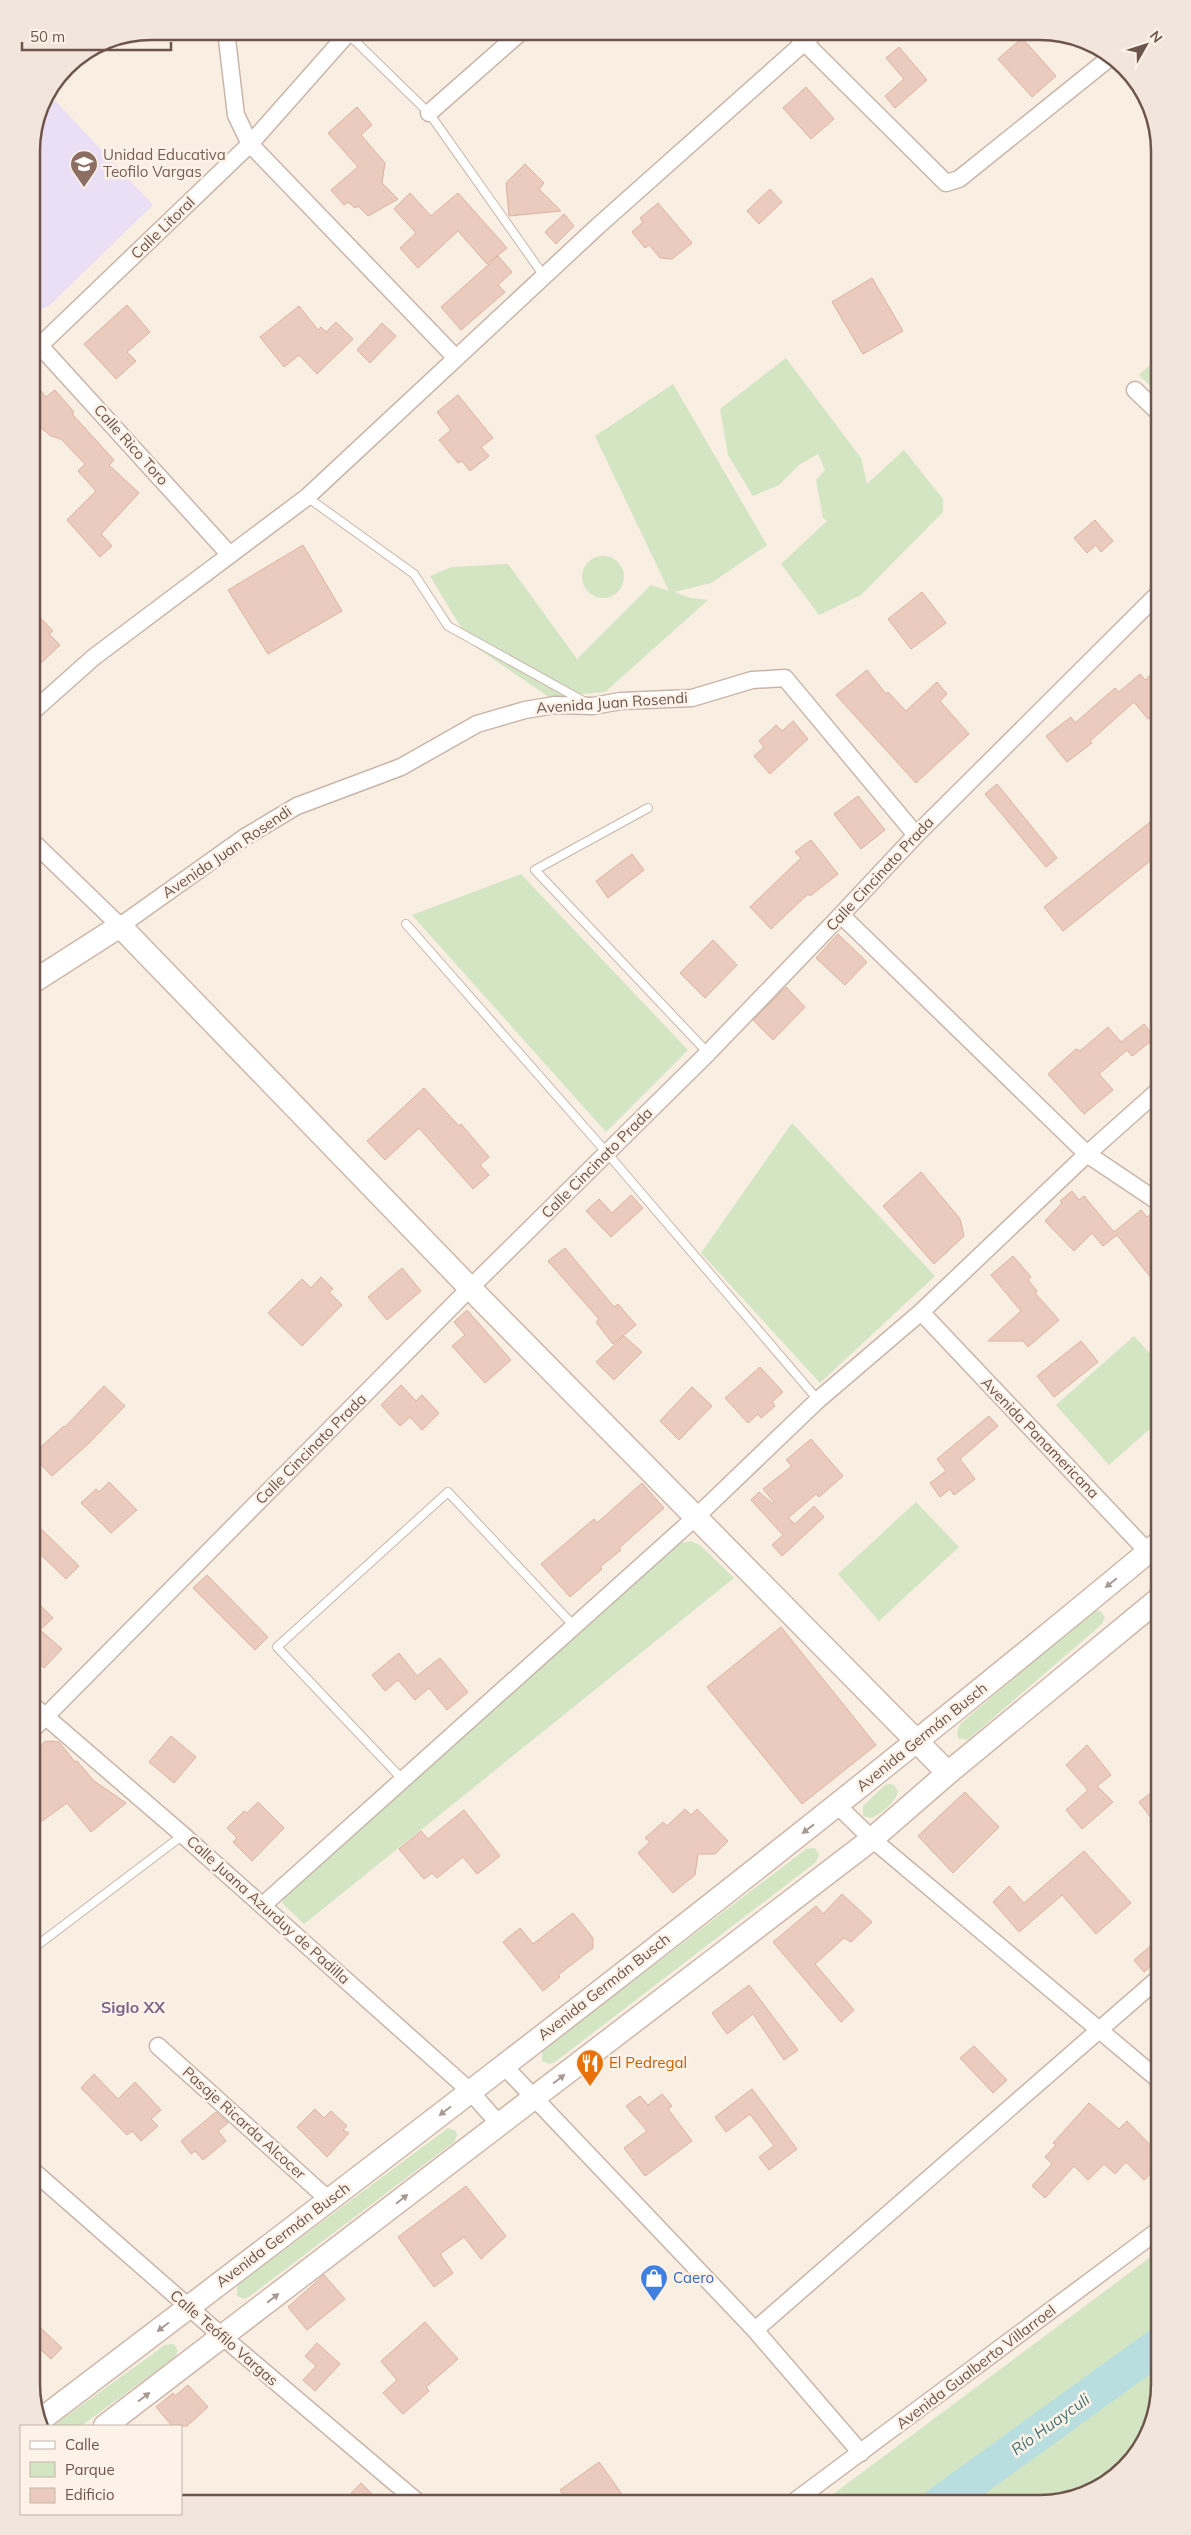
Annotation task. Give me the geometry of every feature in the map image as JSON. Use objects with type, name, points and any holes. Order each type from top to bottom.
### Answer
[{"type":"main road","name":"Avenida Juan Rosendi","points":[[40,976],[120,926]]},
{"type":"main road","points":[[120,926],[470,1288],[918,1740],[948,1773]]},
{"type":"main road","name":"Avenida Germán Busch","points":[[45,2416],[329,2200],[838,1806],[918,1740],[1151,1557]]},
{"type":"main road","points":[[106,2425],[872,1839],[948,1773],[1151,1605]]},
{"type":"street","points":[[227,40],[236,115],[250,144],[456,358]]},
{"type":"street","name":"Calle Litoral","points":[[40,339],[250,144],[343,40]]},
{"type":"street","points":[[429,113],[512,40]]},
{"type":"street","points":[[40,705],[94,657],[308,497],[796,40]]},
{"type":"street","points":[[800,40],[946,183],[959,179],[1105,61]]},
{"type":"street","name":"Calle Rico Toro","points":[[40,351],[230,555]]},
{"type":"street","points":[[1135,390],[1151,405]]},
{"type":"street","name":"Calle Cincinato Prada","points":[[40,1722],[470,1288],[708,1053],[841,916],[916,835],[1151,601]]},
{"type":"street","name":"Avenida Juan Rosendi","points":[[120,926],[245,837],[297,806],[401,767],[477,724],[525,710],[555,705],[593,706],[621,701],[692,698],[752,680],[784,678],[916,835]]},
{"type":"street","points":[[40,849],[120,926]]},
{"type":"street","points":[[841,916],[1087,1154],[1151,1197]]},
{"type":"street","points":[[263,1905],[697,1516],[818,1400],[921,1312],[1087,1154],[1151,1097]]},
{"type":"street","name":"Avenida Panamericana","points":[[921,1312],[1151,1548]]},
{"type":"street","name":"Calle Juana Azurduy de Padilla","points":[[40,1712],[263,1905],[470,2091],[499,2124]]},
{"type":"street","points":[[838,1806],[872,1839],[1151,2073]]},
{"type":"street","points":[[756,2330],[1151,1985]]},
{"type":"street","name":"Pasaje Ricarda Alcocer","points":[[158,2046],[329,2200]]},
{"type":"street","points":[[503,2065],[756,2330],[861,2453]]},
{"type":"street","name":"Calle Teófilo Vargas","points":[[40,2177],[188,2307],[409,2495]]},
{"type":"street","name":"Avenida Gualberto Villarroel","points":[[803,2495],[1151,2236]]},
{"type":"lane","points":[[356,40],[429,113],[544,276]]},
{"type":"lane","points":[[308,497],[414,574],[448,626],[593,706]]},
{"type":"lane","points":[[648,808],[535,870],[708,1053]]},
{"type":"lane","points":[[406,924],[607,1153],[818,1400]]},
{"type":"lane","points":[[403,1780],[277,1647],[441,1498],[448,1492],[574,1627]]},
{"type":"lane","points":[[40,1943],[183,1835]]},
{"type":"shaded area","name":"Unidad Educativa Teofilo Vargas","points":[[53,99],[153,205],[50,305],[40,310],[40,144],[44,122]]},
{"type":"green space","points":[[786,358],[861,458],[867,484],[904,450],[943,499],[943,512],[861,595],[819,615],[781,564],[827,521],[823,518],[816,480],[825,470],[818,454],[799,465],[779,485],[753,496],[728,455],[720,409]]},
{"type":"green space","points":[[1151,364],[1151,386],[1139,375]]},
{"type":"green space","points":[[673,384],[767,545],[711,583],[674,592],[691,598],[708,600],[605,692],[549,697],[471,644],[430,576],[452,567],[508,564],[577,659],[651,585],[669,591],[595,436]]},
{"type":"green space","points":[[599,556],[607,556],[618,562],[624,577],[618,592],[607,598],[599,598],[588,592],[582,581],[582,573],[588,562]]},
{"type":"green space","points":[[521,874],[688,1050],[606,1132],[412,915]]},
{"type":"green space","points":[[792,1123],[935,1276],[820,1383],[701,1253]]},
{"type":"green space","points":[[1134,1336],[1151,1355],[1151,1428],[1109,1465],[1056,1405]]},
{"type":"green space","points":[[916,1502],[959,1547],[879,1621],[838,1574]]},
{"type":"green space","points":[[691,1541],[701,1546],[734,1578],[304,1924],[282,1903],[282,1896],[680,1543]]},
{"type":"green space","points":[[1100,1611],[1105,1617],[1102,1624],[971,1737],[967,1740],[958,1738],[957,1733],[960,1724],[1091,1612]]},
{"type":"green space","points":[[885,1785],[894,1785],[898,1791],[891,1803],[879,1814],[871,1818],[863,1816],[863,1806]]},
{"type":"green space","points":[[815,1848],[819,1855],[816,1862],[555,2062],[550,2064],[542,2061],[542,2052],[545,2048],[806,1849]]},
{"type":"green space","points":[[448,2128],[456,2131],[457,2135],[454,2142],[250,2296],[245,2299],[237,2296],[237,2287],[240,2283]]},
{"type":"green space","points":[[1151,2257],[1151,2384],[1149,2406],[1140,2433],[1132,2446],[1108,2472],[1082,2487],[1054,2494],[832,2495]]},
{"type":"green space","points":[[174,2344],[178,2351],[174,2358],[82,2425],[54,2425],[165,2345]]},
{"type":"building","points":[[1020,40],[1024,40],[1056,76],[1032,97],[998,59]]},
{"type":"building","points":[[899,47],[927,80],[895,108],[885,96],[904,79],[886,58]]},
{"type":"building","points":[[806,87],[834,119],[811,139],[783,108]]},
{"type":"building","points":[[357,107],[372,125],[361,135],[385,163],[382,183],[398,199],[368,216],[358,206],[355,208],[348,202],[344,205],[331,190],[358,167],[328,133]]},
{"type":"building","points":[[525,164],[544,183],[539,189],[561,211],[509,216],[506,183]]},
{"type":"building","points":[[770,189],[782,202],[759,224],[747,211]]},
{"type":"building","points":[[410,193],[431,216],[458,193],[507,248],[487,264],[458,231],[418,268],[400,248],[416,233],[394,209]]},
{"type":"building","points":[[658,203],[692,243],[672,259],[660,258],[649,245],[645,248],[632,232],[643,222],[640,218]]},
{"type":"building","points":[[564,214],[574,226],[556,244],[545,232]]},
{"type":"building","points":[[498,256],[512,272],[498,285],[505,292],[461,330],[441,307]]},
{"type":"building","points":[[872,278],[903,331],[863,354],[832,302]]},
{"type":"building","points":[[127,305],[150,332],[127,352],[136,361],[116,379],[84,344]]},
{"type":"building","points":[[299,306],[318,330],[321,327],[326,332],[336,322],[353,339],[317,374],[299,355],[284,367],[260,337]]},
{"type":"building","points":[[382,323],[396,336],[370,363],[357,350]]},
{"type":"building","points":[[40,390],[46,397],[55,390],[74,412],[72,414],[114,460],[109,465],[139,493],[101,534],[112,546],[100,557],[67,520],[96,491],[78,471],[85,464],[61,439],[51,436],[40,427]]},
{"type":"building","points":[[458,395],[493,438],[481,447],[489,456],[470,471],[462,461],[458,463],[439,440],[451,430],[437,412]]},
{"type":"building","points":[[1095,520],[1113,541],[1101,552],[1096,545],[1087,553],[1074,538]]},
{"type":"building","points":[[303,545],[342,611],[268,654],[228,590]]},
{"type":"building","points":[[922,592],[946,623],[911,649],[888,619]]},
{"type":"building","points":[[40,617],[53,631],[49,634],[60,645],[40,664]]},
{"type":"building","points":[[867,670],[886,694],[888,692],[906,711],[937,682],[947,694],[940,701],[969,734],[916,783],[836,695]]},
{"type":"building","points":[[1140,674],[1145,680],[1151,674],[1151,717],[1148,719],[1134,702],[1090,741],[1092,743],[1067,762],[1046,736],[1071,717],[1075,723],[1115,688],[1119,692]]},
{"type":"building","points":[[793,721],[808,739],[770,774],[754,756],[764,747],[759,741],[776,725],[782,731]]},
{"type":"building","points":[[997,784],[1057,858],[1046,867],[985,794]]},
{"type":"building","points":[[858,796],[885,830],[861,849],[834,814]]},
{"type":"building","points":[[1151,821],[1151,860],[1063,931],[1044,907]]},
{"type":"building","points":[[811,840],[838,874],[810,896],[808,894],[771,929],[750,907],[801,858],[795,852]]},
{"type":"building","points":[[632,854],[644,870],[608,898],[596,881]]},
{"type":"building","points":[[838,934],[867,962],[845,985],[816,958]]},
{"type":"building","points":[[713,940],[737,965],[705,998],[680,973]]},
{"type":"building","points":[[786,987],[805,1007],[773,1040],[753,1020]]},
{"type":"building","points":[[1144,1024],[1151,1033],[1151,1041],[1132,1056],[1127,1050],[1099,1074],[1113,1090],[1084,1114],[1048,1074],[1076,1049],[1080,1051],[1108,1027],[1121,1042]]},
{"type":"building","points":[[424,1088],[459,1126],[461,1124],[489,1157],[480,1165],[489,1175],[473,1189],[419,1128],[385,1160],[367,1141]]},
{"type":"building","points":[[921,1172],[960,1219],[964,1236],[934,1264],[883,1206]]},
{"type":"building","points":[[1072,1191],[1079,1200],[1084,1196],[1114,1232],[1141,1210],[1147,1217],[1151,1214],[1151,1278],[1117,1235],[1103,1246],[1092,1233],[1074,1251],[1045,1221],[1062,1203],[1060,1201]]},
{"type":"building","points":[[631,1195],[643,1208],[611,1237],[586,1211],[599,1199],[612,1213]]},
{"type":"building","points":[[565,1248],[614,1307],[618,1304],[636,1325],[613,1344],[596,1322],[599,1319],[548,1261]]},
{"type":"building","points":[[1013,1256],[1031,1277],[1028,1280],[1037,1291],[1035,1293],[1059,1320],[1028,1347],[1023,1341],[988,1341],[1021,1311],[991,1275]]},
{"type":"building","points":[[402,1268],[421,1291],[387,1320],[368,1297]]},
{"type":"building","points":[[321,1277],[333,1289],[329,1292],[342,1305],[302,1346],[268,1313],[302,1279],[311,1288]]},
{"type":"building","points":[[467,1310],[511,1360],[485,1383],[452,1346],[465,1335],[454,1322]]},
{"type":"building","points":[[624,1336],[642,1352],[614,1380],[596,1362]]},
{"type":"building","points":[[1081,1341],[1098,1362],[1054,1397],[1037,1376]]},
{"type":"building","points":[[760,1367],[783,1392],[772,1402],[775,1406],[761,1418],[758,1414],[748,1423],[725,1398]]},
{"type":"building","points":[[401,1385],[416,1401],[422,1395],[439,1413],[422,1430],[410,1417],[400,1426],[381,1405]]},
{"type":"building","points":[[104,1386],[125,1406],[87,1445],[52,1476],[40,1463],[40,1448],[65,1427]]},
{"type":"building","points":[[692,1387],[712,1406],[679,1440],[660,1421]]},
{"type":"building","points":[[989,1416],[998,1426],[960,1459],[975,1479],[954,1495],[950,1489],[940,1497],[930,1483],[946,1471],[937,1459]]},
{"type":"building","points":[[811,1439],[843,1476],[819,1497],[816,1494],[788,1518],[795,1524],[814,1506],[824,1517],[782,1556],[772,1545],[783,1535],[751,1500],[759,1492],[773,1504],[774,1502],[763,1489],[792,1466],[786,1460]]},
{"type":"building","points":[[109,1482],[137,1510],[111,1533],[81,1503],[96,1489],[99,1492]]},
{"type":"building","points":[[642,1483],[664,1508],[619,1548],[621,1550],[600,1567],[602,1569],[570,1597],[541,1564],[594,1519],[597,1523]]},
{"type":"building","points":[[40,1528],[79,1566],[66,1579],[40,1554]]},
{"type":"building","points":[[207,1575],[268,1637],[255,1650],[193,1588]]},
{"type":"building","points":[[40,1605],[53,1618],[40,1630]]},
{"type":"building","points":[[781,1627],[876,1745],[802,1804],[707,1687]]},
{"type":"building","points":[[40,1630],[62,1649],[44,1668],[40,1664]]},
{"type":"building","points":[[399,1653],[417,1676],[440,1658],[468,1692],[447,1710],[429,1688],[415,1700],[398,1680],[385,1691],[372,1675]]},
{"type":"building","points":[[171,1736],[196,1757],[174,1783],[149,1762]]},
{"type":"building","points":[[44,1742],[59,1742],[94,1781],[126,1803],[91,1832],[67,1803],[40,1822],[40,1748]]},
{"type":"building","points":[[1087,1745],[1111,1775],[1097,1786],[1113,1802],[1082,1829],[1066,1810],[1088,1790],[1066,1765]]},
{"type":"building","points":[[965,1792],[999,1827],[953,1873],[918,1836]]},
{"type":"building","points":[[1151,1793],[1151,1818],[1139,1802]]},
{"type":"building","points":[[258,1802],[284,1828],[252,1861],[233,1842],[237,1838],[227,1828],[244,1811],[247,1813]]},
{"type":"building","points":[[685,1809],[691,1815],[697,1809],[728,1841],[715,1854],[698,1854],[695,1875],[673,1893],[638,1853],[650,1842],[645,1838],[663,1822],[667,1826]]},
{"type":"building","points":[[464,1810],[500,1856],[477,1874],[463,1857],[437,1878],[432,1873],[424,1879],[399,1849],[421,1831],[428,1839]]},
{"type":"building","points":[[1084,1851],[1131,1903],[1096,1934],[1062,1895],[1019,1932],[993,1902],[1009,1886],[1024,1903]]},
{"type":"building","points":[[842,1894],[872,1922],[851,1942],[844,1938],[815,1964],[854,2010],[841,2022],[773,1942],[816,1906],[823,1914]]},
{"type":"building","points":[[573,1913],[593,1938],[593,1948],[558,1975],[560,1977],[543,1991],[503,1942],[520,1928],[533,1944]]},
{"type":"building","points":[[1151,1946],[1151,1966],[1144,1972],[1134,1960]]},
{"type":"building","points":[[749,1985],[798,2050],[784,2060],[753,2014],[727,2034],[712,2013]]},
{"type":"building","points":[[974,2046],[1007,2080],[993,2093],[960,2058]]},
{"type":"building","points":[[94,2074],[118,2099],[135,2082],[161,2110],[151,2119],[158,2126],[141,2141],[132,2131],[127,2135],[81,2088]]},
{"type":"building","points":[[752,2089],[797,2149],[769,2170],[759,2157],[774,2146],[750,2114],[726,2132],[715,2117]]},
{"type":"building","points":[[662,2094],[672,2106],[668,2109],[692,2141],[645,2176],[624,2148],[647,2131],[626,2106],[640,2096],[648,2105]]},
{"type":"building","points":[[1089,2103],[1119,2129],[1127,2121],[1151,2146],[1151,2173],[1144,2180],[1126,2162],[1115,2174],[1104,2164],[1088,2180],[1074,2166],[1045,2198],[1032,2186],[1052,2164],[1045,2157],[1056,2145],[1053,2143]]},
{"type":"building","points":[[315,2109],[324,2118],[331,2111],[347,2126],[343,2130],[349,2133],[327,2157],[297,2127]]},
{"type":"building","points":[[216,2112],[228,2123],[218,2131],[226,2141],[203,2160],[195,2151],[191,2154],[181,2141]]},
{"type":"building","points":[[466,2186],[506,2236],[481,2259],[464,2237],[440,2254],[453,2273],[434,2287],[398,2237]]},
{"type":"building","points":[[324,2275],[345,2299],[307,2330],[288,2307]]},
{"type":"building","points":[[425,2322],[458,2359],[426,2387],[429,2391],[403,2414],[383,2393],[397,2380],[381,2361]]},
{"type":"building","points":[[40,2327],[62,2348],[51,2359],[40,2349]]},
{"type":"building","points":[[317,2343],[340,2364],[315,2391],[303,2380],[316,2366],[305,2356]]},
{"type":"building","points":[[188,2385],[208,2407],[187,2426],[171,2425],[156,2407],[173,2393],[175,2396]]},
{"type":"building","points":[[599,2462],[623,2495],[563,2495],[560,2490]]},
{"type":"building","points":[[361,2483],[373,2495],[350,2495]]},
{"type":"waterway","name":"Río Huayculi","points":[[952,2495],[1151,2352]]},
{"type":"place","name":"Unidad Educativa Teofilo Vargas","points":[[84,188]]},
{"type":"place","name":"El Pedregal","points":[[590,2087]]},
{"type":"place","name":"Caero","points":[[654,2302]]},
{"type":"district","name":"Siglo XX","points":[[133,2007]]}]
